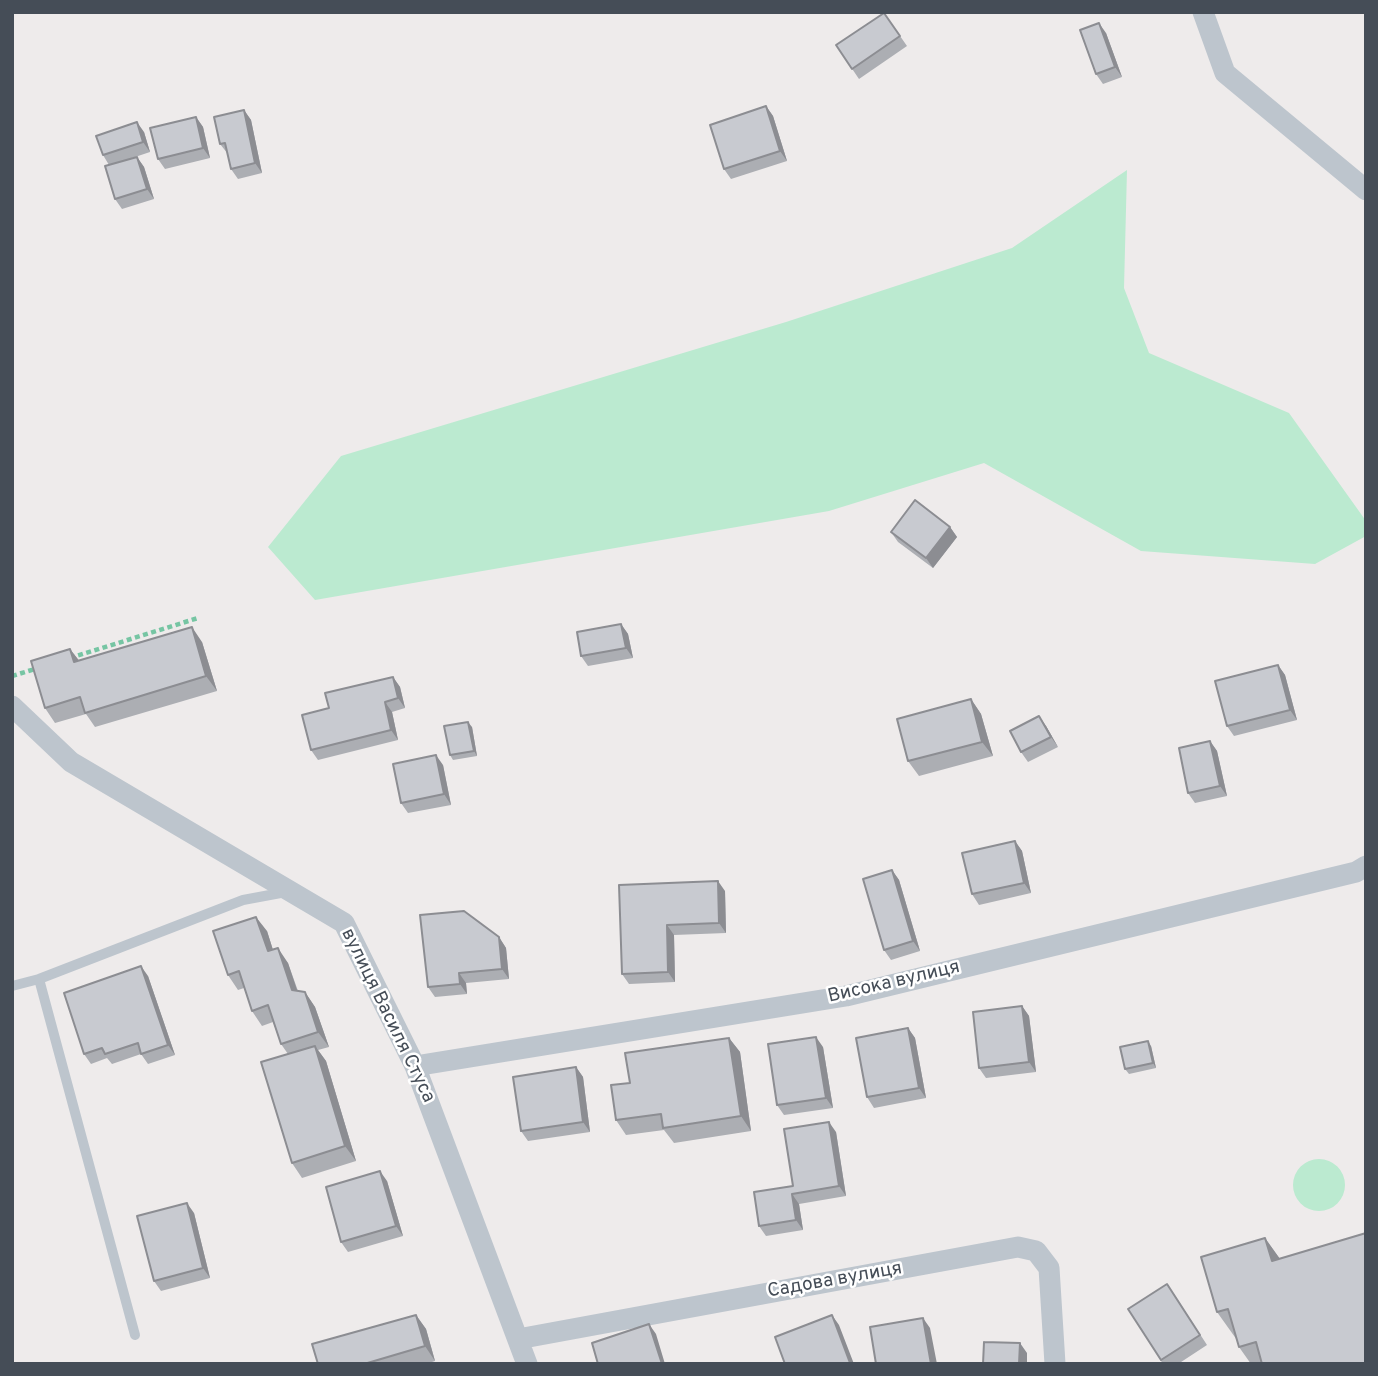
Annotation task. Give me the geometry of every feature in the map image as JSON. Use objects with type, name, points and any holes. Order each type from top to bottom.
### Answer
[{"type":"street","points":[[1203,12],[1225,73],[1366,190]]},
{"type":"street","name":"вулиця Василя Стуса","points":[[12,706],[72,762],[344,923],[415,1066],[527,1364]]},
{"type":"street","name":"Висока вулиця","points":[[415,1066],[846,996],[1356,872],[1366,866]]},
{"type":"street","name":"Садова вулиця","points":[[518,1339],[1018,1247],[1036,1251],[1049,1268],[1055,1364]]},
{"type":"lane","points":[[12,986],[39,979],[243,900],[289,891]]},
{"type":"lane","points":[[39,979],[135,1335]]},
{"type":"path","points":[[65,659],[198,618]]},
{"type":"path","points":[[12,676],[39,668]]},
{"type":"green space","points":[[1127,170],[1124,288],[1149,353],[1289,413],[1366,521],[1366,536],[1315,564],[1141,551],[984,463],[829,511],[315,600],[268,547],[341,456],[786,322],[1012,248]]},
{"type":"green space","points":[[1319,1159],[1338,1166],[1345,1185],[1338,1204],[1319,1211],[1300,1204],[1293,1185],[1300,1166]]},
{"type":"building","points":[[884,13],[900,36],[852,69],[836,45]]},
{"type":"building","points":[[1099,23],[1115,67],[1096,74],[1080,30]]},
{"type":"building","points":[[766,106],[780,151],[724,169],[710,125]]},
{"type":"building","points":[[244,110],[255,163],[231,169],[225,143],[220,144],[214,117]]},
{"type":"building","points":[[196,117],[203,148],[158,159],[150,128]]},
{"type":"building","points":[[137,122],[143,142],[103,155],[96,136]]},
{"type":"building","points":[[137,157],[147,189],[115,199],[105,166]]},
{"type":"building","points":[[915,500],[950,527],[926,558],[891,532]]},
{"type":"building","points":[[621,624],[626,648],[581,656],[577,632]]},
{"type":"building","points":[[192,627],[206,676],[85,713],[80,697],[45,708],[31,661],[70,649],[74,662]]},
{"type":"building","points":[[1278,665],[1290,710],[1227,726],[1215,681]]},
{"type":"building","points":[[393,677],[398,698],[385,702],[391,730],[311,750],[302,715],[329,708],[325,693]]},
{"type":"building","points":[[971,699],[982,742],[908,761],[897,719]]},
{"type":"building","points":[[1039,716],[1051,737],[1021,752],[1010,731]]},
{"type":"building","points":[[468,722],[474,751],[450,755],[444,726]]},
{"type":"building","points":[[1210,741],[1220,786],[1188,793],[1179,748]]},
{"type":"building","points":[[436,755],[444,794],[401,803],[393,764]]},
{"type":"building","points":[[1015,841],[1024,883],[972,894],[962,853]]},
{"type":"building","points":[[892,870],[913,941],[884,950],[863,879]]},
{"type":"building","points":[[718,881],[719,923],[667,925],[668,972],[622,974],[619,885]]},
{"type":"building","points":[[464,911],[499,937],[502,969],[459,973],[460,984],[428,987],[420,915]]},
{"type":"building","points":[[256,917],[268,951],[278,948],[292,990],[305,992],[318,1032],[281,1044],[268,1005],[252,1011],[239,971],[228,975],[213,931]]},
{"type":"building","points":[[141,966],[168,1045],[141,1054],[138,1043],[105,1054],[102,1048],[84,1054],[64,993]]},
{"type":"building","points":[[1022,1006],[1029,1062],[979,1068],[973,1012]]},
{"type":"building","points":[[908,1028],[919,1088],[867,1097],[856,1038]]},
{"type":"building","points":[[816,1037],[826,1098],[777,1105],[768,1044]]},
{"type":"building","points":[[729,1038],[741,1116],[663,1128],[661,1114],[616,1120],[611,1085],[630,1083],[625,1053]]},
{"type":"building","points":[[1148,1041],[1153,1063],[1125,1069],[1120,1047]]},
{"type":"building","points":[[315,1046],[345,1146],[292,1163],[261,1062]]},
{"type":"building","points":[[576,1067],[583,1122],[521,1131],[513,1077]]},
{"type":"building","points":[[829,1122],[839,1186],[792,1194],[796,1220],[759,1226],[754,1192],[793,1186],[784,1129]]},
{"type":"building","points":[[380,1171],[396,1226],[341,1242],[326,1187]]},
{"type":"building","points":[[187,1203],[203,1268],[154,1281],[137,1216]]},
{"type":"building","points":[[1366,1233],[1366,1364],[1262,1364],[1256,1342],[1239,1347],[1228,1309],[1217,1312],[1201,1257],[1265,1238],[1272,1261]]},
{"type":"building","points":[[1167,1284],[1200,1335],[1161,1360],[1128,1309]]},
{"type":"building","points":[[416,1315],[425,1346],[364,1364],[318,1364],[312,1344]]},
{"type":"building","points":[[832,1315],[850,1363],[785,1364],[775,1337]]},
{"type":"building","points":[[923,1318],[931,1364],[876,1364],[870,1327]]},
{"type":"building","points":[[649,1324],[662,1364],[598,1364],[592,1343]]},
{"type":"building","points":[[984,1342],[1020,1343],[1019,1364],[983,1364]]}]
